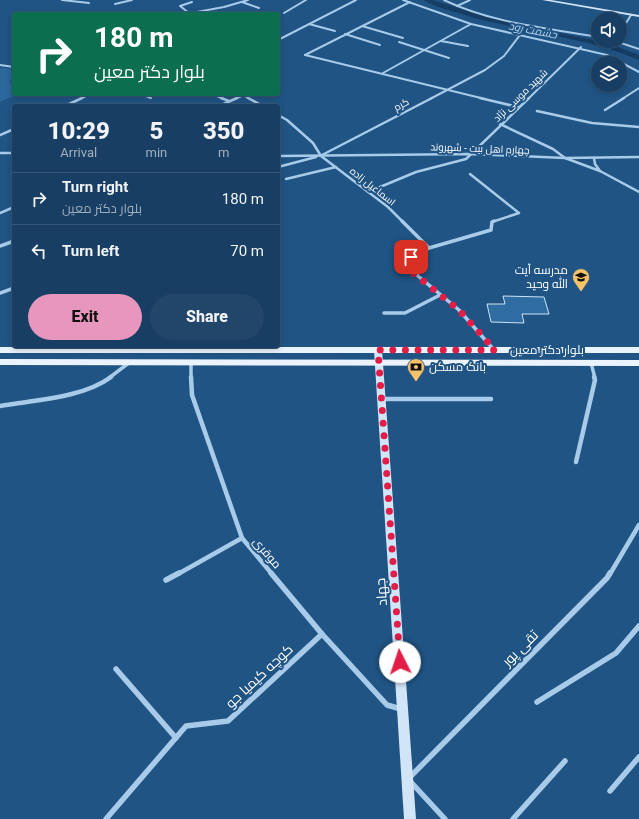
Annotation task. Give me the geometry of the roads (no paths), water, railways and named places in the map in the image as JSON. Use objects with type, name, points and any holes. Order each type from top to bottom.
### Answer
[{"type":"main road","name":"بلوار دکتر معین","points":[[0,350],[639,350]]},
{"type":"main road","name":"بلوار دکتر معین","points":[[0,362],[639,363]]},
{"type":"street","points":[[62,0],[89,3]]},
{"type":"street","points":[[115,4],[132,0]]},
{"type":"street","points":[[200,12],[248,0]]},
{"type":"street","points":[[284,13],[306,0]]},
{"type":"street","points":[[280,39],[356,0]]},
{"type":"street","points":[[404,0],[471,24],[581,47],[606,55],[639,72]]},
{"type":"street","points":[[444,0],[456,6],[494,18],[591,36]]},
{"type":"street","points":[[456,6],[470,0]]},
{"type":"street","points":[[544,0],[639,16]]},
{"type":"street","points":[[564,0],[639,12]]},
{"type":"street","points":[[186,12],[180,6],[192,2]]},
{"type":"street","points":[[242,2],[259,8]]},
{"type":"street","points":[[410,2],[305,55],[518,107]]},
{"type":"street","points":[[627,21],[631,15]]},
{"type":"street","points":[[309,24],[335,31]]},
{"type":"street","points":[[382,73],[471,24]]},
{"type":"street","points":[[362,26],[403,38]]},
{"type":"street","points":[[345,34],[380,45]]},
{"type":"street","name":"کرم","points":[[280,166],[321,156],[485,70],[504,56],[520,35]]},
{"type":"street","points":[[441,41],[468,46]]},
{"type":"street","points":[[399,42],[449,58]]},
{"type":"street","points":[[627,45],[639,49]]},
{"type":"street","name":"شهید موسی نژاد","points":[[471,154],[500,124],[581,47]]},
{"type":"street","points":[[0,65],[12,66]]},
{"type":"street","points":[[605,110],[639,88]]},
{"type":"street","points":[[70,103],[86,96]]},
{"type":"street","points":[[146,96],[151,98]]},
{"type":"street","points":[[217,96],[229,101]]},
{"type":"street","points":[[223,104],[242,96]]},
{"type":"street","points":[[246,96],[259,104]]},
{"type":"street","points":[[537,111],[592,124],[639,127]]},
{"type":"street","name":"اسماعیل زاده","points":[[280,116],[287,120],[313,143],[321,156],[388,207],[429,248]]},
{"type":"street","points":[[500,124],[553,149],[565,158],[600,171],[639,192]]},
{"type":"street","points":[[0,135],[12,130]]},
{"type":"street","points":[[0,153],[12,153]]},
{"type":"street","points":[[368,192],[416,172],[466,159],[471,154]]},
{"type":"street","name":"چهارم اهل بیت - شهروند","points":[[321,156],[471,154],[565,158],[639,157]]},
{"type":"street","points":[[280,156],[321,156]]},
{"type":"street","points":[[594,158],[595,164],[600,171]]},
{"type":"street","points":[[286,178],[336,167]]},
{"type":"street","points":[[470,174],[519,213],[492,222],[491,230],[429,248],[411,257],[412,272],[459,310],[495,350]]},
{"type":"street","points":[[0,213],[12,208]]},
{"type":"street","points":[[0,246],[12,242]]},
{"type":"street","points":[[0,293],[12,289]]},
{"type":"street","points":[[384,313],[405,313],[440,295]]},
{"type":"street","name":"جهاد","points":[[378,350],[410,819]]},
{"type":"street","points":[[0,406],[77,393],[104,382],[131,362]]},
{"type":"street","points":[[576,462],[596,380],[591,362]]},
{"type":"street","name":"موقری","points":[[190,363],[192,395],[242,538],[322,634],[387,705],[403,710]]},
{"type":"street","points":[[381,399],[491,399]]},
{"type":"street","name":"تقی پور","points":[[408,779],[607,578],[639,525]]},
{"type":"street","points":[[166,580],[242,538]]},
{"type":"street","points":[[537,702],[616,653],[639,626]]},
{"type":"street","name":"کوچه کیمیا جو","points":[[106,819],[186,726],[228,721],[322,634]]},
{"type":"street","points":[[116,669],[176,738]]},
{"type":"street","points":[[610,791],[639,757]]},
{"type":"street","points":[[513,819],[565,761]]},
{"type":"street","points":[[408,779],[445,819]]},
{"type":"waterway","name":"حشمت رود","points":[[426,0],[485,19],[617,48],[639,58]]},
{"type":"place","name":"مدرسه آیت الله وحید","points":[[581,292]]},
{"type":"place","name":"بانک مسکن","points":[[416,382]]}]
